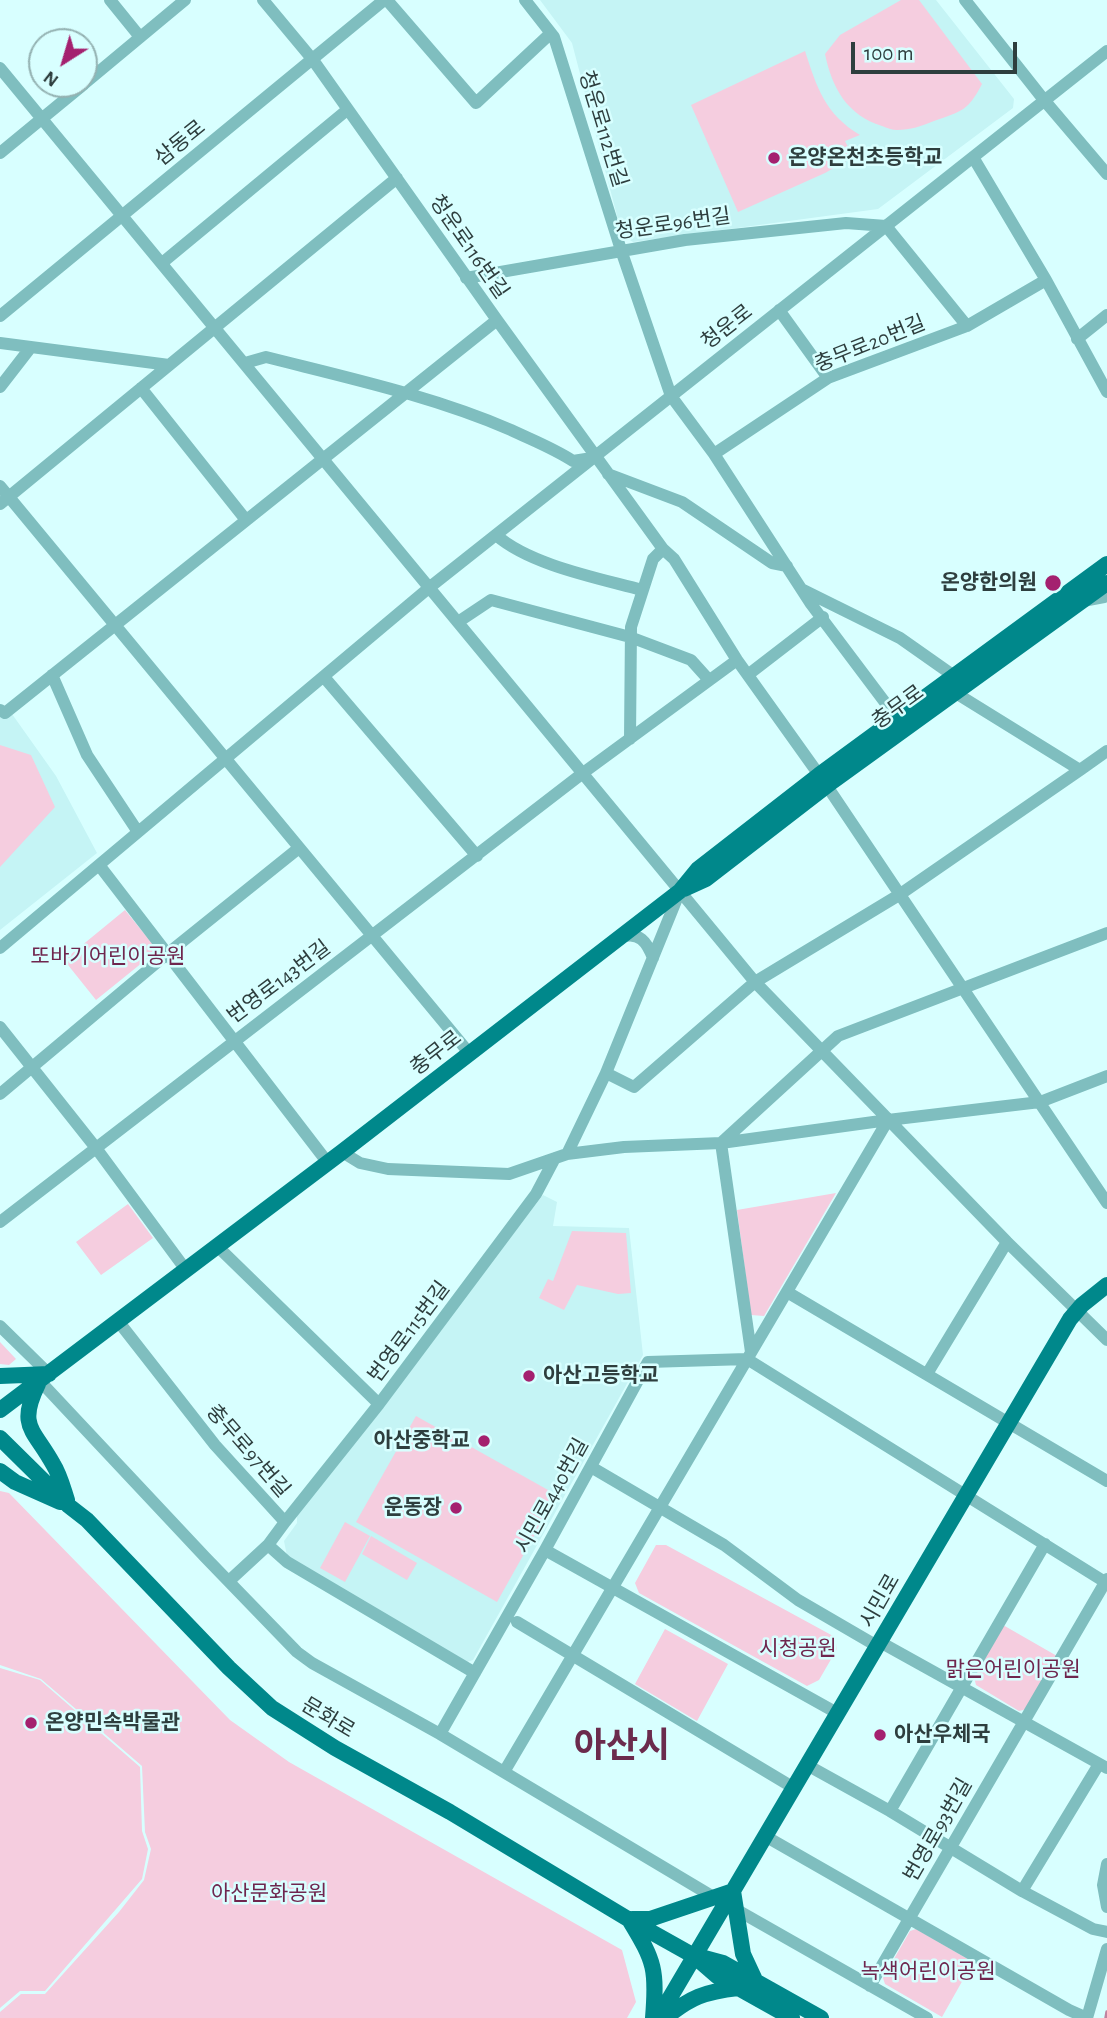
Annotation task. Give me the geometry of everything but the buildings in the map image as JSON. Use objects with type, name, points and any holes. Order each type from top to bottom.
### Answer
[{"type":"main road","name":"충무로","points":[[0,1410],[342,1153],[680,891],[706,879],[823,781],[954,684],[1107,564]]},
{"type":"main road","name":"충무로","points":[[954,684],[1107,583]]},
{"type":"main road","name":"시민로","points":[[655,2018],[1076,1311],[1107,1285]]},
{"type":"main road","points":[[0,1377],[44,1377]]},
{"type":"main road","points":[[44,1377],[30,1399],[27,1416],[33,1435],[53,1464],[69,1506]]},
{"type":"main road","name":"문화로","points":[[0,1438],[69,1506],[87,1520],[229,1668],[272,1708],[335,1748],[450,1812],[694,1956],[717,1976],[792,2018]]},
{"type":"main road","points":[[0,1471],[15,1482],[69,1506]]},
{"type":"main road","points":[[628,1919],[650,1919],[733,1891],[743,1954],[756,1982]]},
{"type":"main road","points":[[628,1919],[650,1956],[656,1983],[655,2018]]},
{"type":"main road","name":"문화로","points":[[694,1956],[723,1963],[821,2018]]},
{"type":"main road","points":[[665,2018],[683,2004],[708,1991],[738,1987]]},
{"type":"street","points":[[110,0],[140,37]]},
{"type":"street","points":[[98,72],[185,0]]},
{"type":"street","name":"청운로116번길","points":[[263,0],[313,60],[594,457],[663,549],[674,559],[737,660],[965,989],[1107,1203]]},
{"type":"street","points":[[385,0],[476,103],[551,33]]},
{"type":"street","name":"삼동로","points":[[0,316],[385,0]]},
{"type":"street","name":"청운로112번길","points":[[525,0],[554,37],[621,250],[671,396],[714,454],[803,590],[900,723]]},
{"type":"street","points":[[965,0],[1107,174]]},
{"type":"street","name":"청운로","points":[[0,948],[430,587],[1107,51]]},
{"type":"street","points":[[0,68],[755,982],[1007,1242],[1107,1340]]},
{"type":"street","points":[[0,153],[67,98]]},
{"type":"street","points":[[162,263],[347,110]]},
{"type":"street","points":[[972,157],[1046,280],[1107,391]]},
{"type":"street","points":[[397,178],[141,388],[3,496],[115,625],[470,1054]]},
{"type":"street","name":"청운로96번길","points":[[466,278],[621,250],[808,226],[846,223],[886,226]]},
{"type":"street","points":[[886,226],[967,326]]},
{"type":"street","name":"충무로20번길","points":[[714,454],[828,378],[967,326],[1046,280]]},
{"type":"street","points":[[779,310],[828,378]]},
{"type":"street","points":[[1077,339],[1107,315]]},
{"type":"street","points":[[0,710],[5,713],[497,320]]},
{"type":"street","points":[[0,344],[169,365]]},
{"type":"street","points":[[0,387],[31,347]]},
{"type":"street","points":[[245,363],[265,357],[406,392],[474,414],[558,451],[573,461],[594,457]]},
{"type":"street","points":[[141,388],[246,520]]},
{"type":"street","points":[[608,474],[682,502],[772,563],[787,566]]},
{"type":"street","points":[[495,535],[506,544],[565,569],[642,590]]},
{"type":"street","points":[[630,739],[630,637],[653,559],[663,549]]},
{"type":"street","name":"충무로","points":[[803,590],[900,638],[954,684]]},
{"type":"street","points":[[1083,601],[1104,597],[1107,590]]},
{"type":"street","points":[[458,622],[491,600],[630,637],[691,660],[709,680]]},
{"type":"street","points":[[749,674],[823,617]]},
{"type":"street","name":"번영로143번길","points":[[0,1222],[583,773],[737,660]]},
{"type":"street","points":[[52,675],[87,754],[138,832]]},
{"type":"street","points":[[324,677],[477,856]]},
{"type":"street","points":[[954,684],[1080,770]]},
{"type":"street","points":[[606,1073],[634,1087],[755,982],[899,895],[1107,751]]},
{"type":"street","points":[[0,1094],[299,848]]},
{"type":"street","points":[[99,865],[328,1163]]},
{"type":"street","name":"번영로115번길","points":[[285,1522],[379,1404],[536,1194],[561,1156],[606,1073],[680,891]]},
{"type":"street","points":[[721,1143],[838,1036],[1107,933]]},
{"type":"street","points":[[618,939],[629,934],[641,937],[653,958]]},
{"type":"street","points":[[0,1027],[96,1148],[186,1270]]},
{"type":"street","points":[[342,1153],[360,1163],[388,1169],[509,1174],[561,1156],[624,1147],[721,1143],[1040,1102],[1107,1076]]},
{"type":"street","points":[[504,1772],[888,1120]]},
{"type":"street","points":[[721,1143],[749,1355],[966,1495],[1106,1581]]},
{"type":"street","points":[[927,1374],[1007,1242]]},
{"type":"street","points":[[217,1246],[379,1404]]},
{"type":"street","points":[[787,1292],[1107,1480]]},
{"type":"street","name":"충무로97번길","points":[[118,1321],[215,1445],[285,1522],[268,1545],[229,1581]]},
{"type":"street","points":[[0,1326],[229,1581],[297,1652],[715,1898]]},
{"type":"street","name":"시민로440번길","points":[[440,1734],[648,1362],[749,1355]]},
{"type":"street","points":[[591,1466],[724,1545],[798,1600],[961,1686],[1103,1766],[1022,1891]]},
{"type":"street","points":[[890,1811],[1045,1544]]},
{"type":"street","points":[[268,1545],[287,1562],[475,1673]]},
{"type":"street","points":[[545,1550],[837,1713]]},
{"type":"street","name":"번영로93번길","points":[[870,1986],[1106,1581]]},
{"type":"street","points":[[517,1622],[794,1787]]},
{"type":"street","points":[[807,1765],[890,1811],[1022,1891],[1093,1929],[1107,1932]]},
{"type":"street","points":[[765,1836],[908,1920],[1087,2018],[1107,1949]]},
{"type":"street","points":[[1107,1864],[1103,1885],[1107,1907]]},
{"type":"street","points":[[737,1910],[927,2018]]},
{"type":"shaded area","name":"온양온천초등학교","points":[[540,0],[936,0],[1014,99],[1013,108],[878,209],[633,242],[622,235],[572,43]]},
{"type":"shaded area","points":[[12,714],[56,776],[97,853],[0,930],[0,716]]},
{"type":"shaded area","points":[[543,1195],[557,1202],[553,1226],[629,1228],[643,1355],[473,1660],[467,1662],[287,1556],[284,1541],[297,1523],[297,1513]]},
{"type":"green space","points":[[901,0],[919,0],[982,84],[973,100],[958,112],[920,126],[897,130],[870,121],[850,107],[837,89],[825,54],[840,35]]},
{"type":"green space","points":[[805,51],[818,88],[830,109],[860,135],[845,141],[853,157],[825,173],[738,212],[691,105]]},
{"type":"green space","points":[[0,745],[31,755],[55,807],[0,867]]},
{"type":"green space","name":"또바기어린이공원","points":[[125,910],[155,947],[153,954],[96,1000],[64,960]]},
{"type":"green space","points":[[836,1193],[764,1316],[751,1315],[737,1210]]},
{"type":"green space","points":[[128,1204],[153,1238],[101,1275],[76,1242]]},
{"type":"green space","points":[[572,1231],[626,1233],[631,1293],[618,1294],[577,1285],[564,1310],[539,1298],[548,1279],[553,1281]]},
{"type":"green space","points":[[0,1342],[16,1359],[9,1365],[0,1364]]},
{"type":"green space","name":"운동장","points":[[416,1416],[557,1495],[497,1602],[356,1522]]},
{"type":"green space","name":"아산문화공원","points":[[0,1491],[9,1493],[230,1720],[289,1762],[622,1950],[636,2002],[627,2018],[0,2018],[0,2012],[21,1994],[45,1994],[119,1912],[144,1880],[151,1849],[145,1832],[142,1766],[41,1679],[0,1665]]},
{"type":"green space","points":[[345,1522],[370,1536],[345,1582],[320,1568]]},
{"type":"green space","points":[[371,1536],[417,1563],[407,1580],[362,1554]]},
{"type":"green space","name":"시청공원","points":[[656,1545],[666,1545],[835,1637],[837,1649],[819,1680],[807,1686],[639,1593],[635,1583]]},
{"type":"green space","name":"맑은어린이공원","points":[[1003,1625],[1057,1656],[1027,1709],[1019,1711],[976,1685],[974,1677]]},
{"type":"green space","points":[[665,1629],[728,1664],[697,1721],[635,1684]]},
{"type":"green space","name":"온양민속박물관","points":[[0,1668],[40,1680],[140,1767],[142,1831],[148,1849],[142,1879],[45,1991],[20,1991],[0,2008]]},
{"type":"green space","name":"녹색어린이공원","points":[[916,1929],[973,1962],[942,2017],[885,1984],[883,1978],[910,1931]]},
{"type":"waterway","points":[[1106,2018],[1107,2012]]},
{"type":"place","name":"온양온천초등학교","points":[[774,158]]},
{"type":"place","name":"온양한의원","points":[[1053,583]]},
{"type":"place","name":"아산고등학교","points":[[529,1376]]},
{"type":"place","name":"아산중학교","points":[[484,1441]]},
{"type":"place","name":"운동장","points":[[456,1508]]},
{"type":"place","name":"온양민속박물관","points":[[31,1723]]},
{"type":"place","name":"아산우체국","points":[[880,1735]]},
{"type":"district","name":"아산시","points":[[622,1746]]}]
